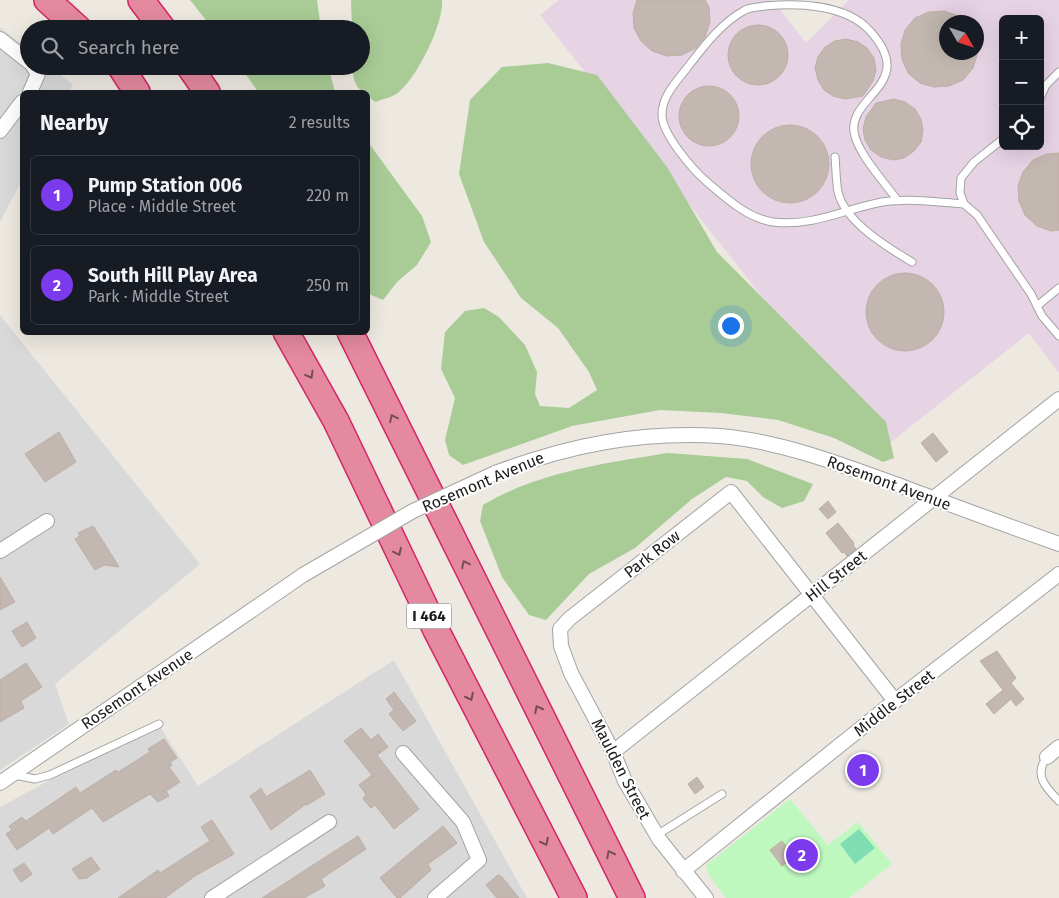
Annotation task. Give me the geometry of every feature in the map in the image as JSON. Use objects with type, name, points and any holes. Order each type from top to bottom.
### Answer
[{"type":"highway","points":[[47,0],[69,20]]},
{"type":"highway","points":[[68,0],[84,20]]},
{"type":"highway","points":[[141,0],[156,16]]},
{"type":"highway","points":[[196,75],[207,90]]},
{"type":"highway","name":"I 464","points":[[288,335],[336,421],[436,630],[574,898]]},
{"type":"highway","points":[[351,335],[632,898]]},
{"type":"street","points":[[0,39],[20,55]]},
{"type":"street","points":[[31,90],[35,75]]},
{"type":"street","points":[[0,131],[20,105]]},
{"type":"street","name":"Hill Street","points":[[613,752],[1059,399]]},
{"type":"street","name":"Rosemont Avenue","points":[[6,779],[303,575],[413,511],[495,473],[562,450],[595,443],[660,435],[722,436],[755,441],[820,458],[1059,544]]},
{"type":"street","name":"Park Row","points":[[560,629],[569,619],[731,492],[812,594]]},
{"type":"street","points":[[0,551],[47,521]]},
{"type":"street","name":"Middle Street","points":[[684,871],[895,701],[1059,574]]},
{"type":"street","points":[[812,594],[895,701]]},
{"type":"street","name":"Maulden Street","points":[[560,629],[560,646],[571,673],[613,752],[625,781],[657,835],[706,898]]},
{"type":"street","points":[[1047,757],[1059,747]]},
{"type":"street","points":[[403,753],[463,822],[479,860],[435,898]]},
{"type":"street","points":[[212,898],[329,822]]},
{"type":"lane","points":[[898,202],[857,144],[854,131],[856,117],[883,84],[887,68],[884,51],[870,30],[847,16],[825,7],[785,4],[748,8],[727,21],[668,92],[662,115],[671,141],[700,176],[740,209],[771,222],[800,224],[882,202],[964,204]]},
{"type":"lane","points":[[1044,89],[1059,72]]},
{"type":"lane","points":[[999,142],[974,162],[961,178],[960,193],[964,204],[977,216],[1042,316],[1059,336]]},
{"type":"lane","points":[[835,157],[838,192],[846,212],[884,245],[912,262]]},
{"type":"lane","points":[[1036,306],[1059,288]]},
{"type":"lane","points":[[6,779],[34,778],[50,775],[159,724]]},
{"type":"lane","points":[[1047,757],[1042,763],[1043,785],[1059,801]]},
{"type":"lane","points":[[657,835],[722,794]]},
{"type":"shaded area","points":[[559,0],[773,0],[806,43],[849,0],[1059,0],[1059,373],[1029,333],[882,449],[540,15]]},
{"type":"shaded area","points":[[0,27],[20,43],[20,75],[60,75],[73,85],[70,90],[20,90],[20,184],[0,222]]},
{"type":"shaded area","points":[[0,315],[200,564],[55,684],[69,724],[0,770]]},
{"type":"shaded area","points":[[394,660],[527,898],[0,898],[0,807],[157,722],[198,786]]},
{"type":"green space","points":[[190,0],[317,0],[320,20],[206,20]]},
{"type":"green space","points":[[351,0],[442,0],[439,22],[422,61],[398,93],[375,102],[370,98],[370,90],[362,90],[357,86],[353,75],[370,75],[370,20],[352,20]]},
{"type":"green space","points":[[548,63],[597,75],[667,167],[717,252],[886,422],[894,458],[883,462],[834,438],[778,420],[721,413],[660,410],[572,426],[463,465],[449,455],[445,440],[455,398],[441,369],[445,332],[465,311],[484,308],[499,317],[525,345],[537,372],[535,394],[540,406],[569,408],[597,390],[589,372],[558,328],[521,298],[484,242],[459,174],[470,100],[502,67]]},
{"type":"green space","points":[[246,75],[330,75],[334,90],[257,90]]},
{"type":"green space","points":[[370,145],[422,216],[431,242],[417,265],[398,281],[383,300],[370,294]]},
{"type":"green space","points":[[668,453],[747,459],[813,484],[804,501],[782,508],[763,497],[747,481],[726,477],[692,499],[635,548],[589,574],[546,620],[529,615],[502,577],[480,521],[483,505],[526,484],[573,470]]},
{"type":"green space","points":[[790,799],[828,845],[858,822],[892,864],[849,898],[726,898],[709,876],[706,865]]},
{"type":"green space","points":[[859,829],[875,848],[855,864],[840,844]]},
{"type":"building","points":[[637,0],[705,0],[709,7],[710,22],[705,37],[696,48],[682,55],[667,56],[652,51],[641,41],[634,28],[633,13]]},
{"type":"building","points":[[944,11],[956,15],[939,15],[939,60],[976,60],[973,68],[963,80],[949,86],[934,87],[920,83],[908,73],[902,59],[901,44],[905,30],[915,18],[929,12]]},
{"type":"building","points":[[758,25],[775,30],[783,38],[788,55],[783,72],[775,80],[758,85],[741,80],[733,72],[728,55],[733,38],[741,30]]},
{"type":"building","points":[[846,39],[858,42],[867,48],[874,58],[876,70],[873,81],[863,96],[845,99],[833,96],[824,90],[818,80],[815,68],[818,57],[825,47],[835,41]]},
{"type":"building","points":[[709,86],[726,91],[734,99],[739,116],[734,133],[726,141],[709,146],[692,141],[684,133],[679,116],[684,99],[692,91]]},
{"type":"building","points":[[894,99],[905,102],[915,109],[921,119],[923,130],[921,142],[914,151],[904,158],[893,160],[881,157],[871,150],[865,140],[863,129],[866,117],[876,103]]},
{"type":"building","points":[[790,125],[805,128],[822,142],[826,149],[829,164],[826,179],[812,196],[805,200],[790,203],[775,200],[758,186],[754,179],[751,164],[754,149],[768,132],[775,128]]},
{"type":"building","points":[[1059,153],[1059,230],[1051,231],[1037,226],[1025,215],[1019,201],[1018,186],[1023,172],[1033,160],[1047,154]]},
{"type":"building","points":[[905,273],[920,276],[937,290],[941,297],[944,312],[941,327],[927,344],[920,348],[905,351],[890,348],[873,334],[869,327],[866,312],[869,297],[883,280],[890,276]]},
{"type":"building","points":[[59,432],[76,462],[45,482],[25,454]]},
{"type":"building","points":[[933,433],[948,452],[936,462],[921,443]]},
{"type":"building","points":[[828,501],[836,512],[828,519],[819,509]]},
{"type":"building","points":[[838,523],[854,543],[853,545],[856,549],[847,556],[844,552],[842,553],[826,533]]},
{"type":"building","points":[[93,526],[119,567],[104,565],[95,570],[75,539],[80,536],[78,533]]},
{"type":"building","points":[[0,577],[15,602],[0,610]]},
{"type":"building","points":[[27,622],[36,638],[22,647],[12,631]]},
{"type":"building","points":[[997,651],[1016,678],[1011,683],[1024,699],[1016,706],[1011,699],[994,714],[986,704],[1003,690],[980,661]]},
{"type":"building","points":[[26,663],[42,687],[21,701],[24,708],[0,722],[0,680]]},
{"type":"building","points":[[394,692],[416,721],[403,731],[389,714],[394,710],[386,699]]},
{"type":"building","points":[[361,728],[371,740],[378,734],[388,747],[377,755],[419,809],[394,829],[375,805],[371,808],[363,799],[366,794],[359,785],[372,775],[344,741]]},
{"type":"building","points":[[164,739],[177,758],[170,762],[172,765],[169,767],[180,782],[166,791],[169,796],[158,802],[150,794],[103,822],[92,808],[53,834],[49,828],[17,850],[6,834],[12,830],[9,826],[22,817],[26,821],[76,787],[80,793],[116,770],[118,772],[150,752],[148,749]]},
{"type":"building","points":[[310,770],[325,794],[306,804],[271,830],[250,796],[261,788],[266,797]]},
{"type":"building","points":[[697,777],[704,787],[695,794],[688,784]]},
{"type":"building","points":[[212,820],[234,854],[195,876],[165,898],[118,898],[158,870],[160,873],[210,841],[201,827]]},
{"type":"building","points":[[443,826],[457,843],[428,864],[431,870],[400,898],[397,898],[380,878]]},
{"type":"building","points":[[358,836],[366,849],[321,879],[325,886],[304,898],[262,898]]},
{"type":"building","points":[[782,841],[794,857],[782,866],[770,850]]},
{"type":"building","points":[[91,857],[100,869],[87,878],[79,879],[72,869]]},
{"type":"building","points":[[24,863],[32,874],[21,882],[13,870]]},
{"type":"building","points":[[498,875],[502,877],[519,898],[497,898],[486,885]]},
{"type":"place","name":"Pump Station 006","points":[[863,770]]},
{"type":"place","name":"South Hill Play Area","points":[[802,855]]}]
